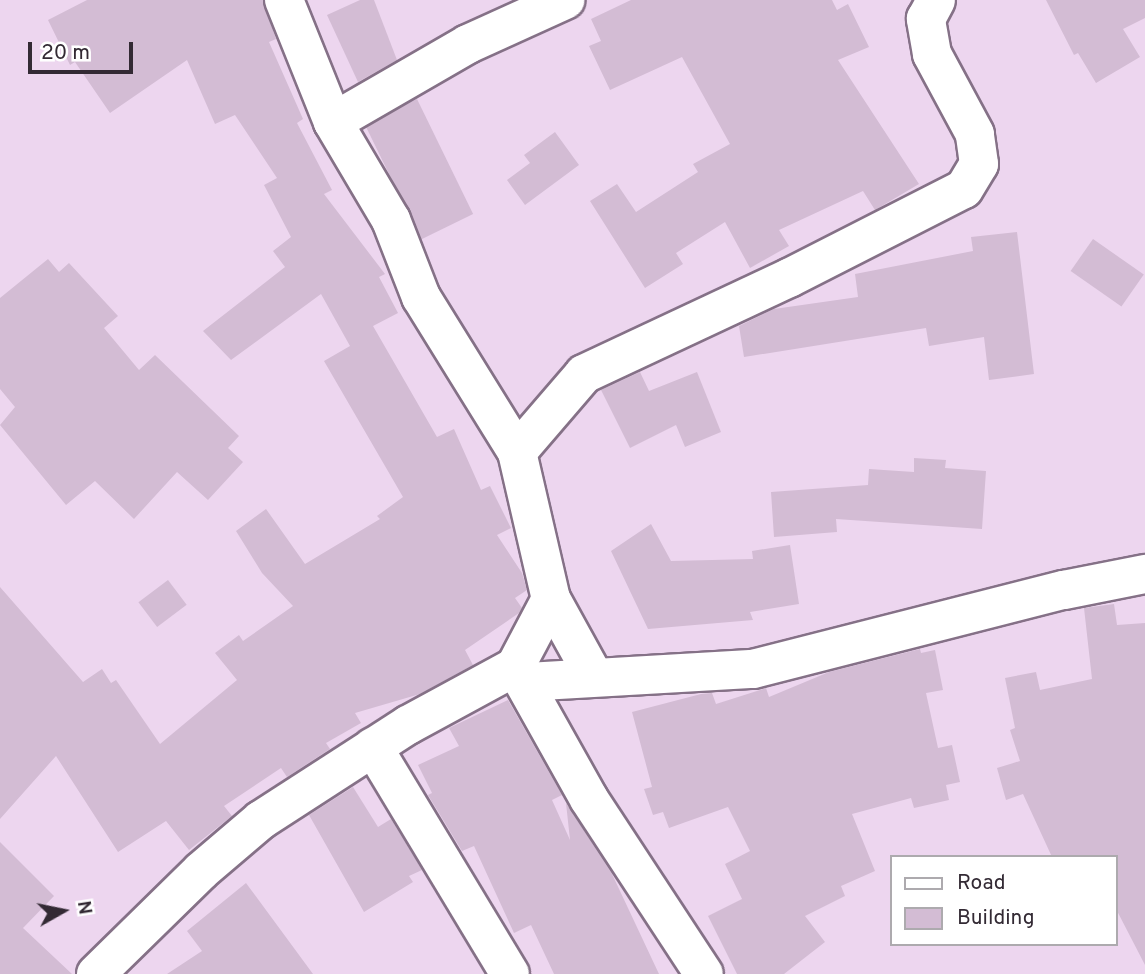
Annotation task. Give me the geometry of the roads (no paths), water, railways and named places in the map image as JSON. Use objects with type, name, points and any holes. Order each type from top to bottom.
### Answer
[{"type":"street","points":[[284,0],[333,122],[391,220],[421,297],[517,452],[551,599],[593,675]]},
{"type":"street","points":[[333,122],[468,44],[565,0]]},
{"type":"street","points":[[517,452],[584,374],[964,189],[979,164],[975,134],[932,54],[926,19],[936,0]]},
{"type":"street","points":[[515,667],[525,682],[593,675],[678,676],[753,669],[1064,590],[1145,575]]},
{"type":"street","points":[[96,974],[201,871],[261,820],[373,747],[515,667],[551,599]]},
{"type":"street","points":[[515,667],[589,799],[704,974]]},
{"type":"street","points":[[373,747],[510,974]]}]
